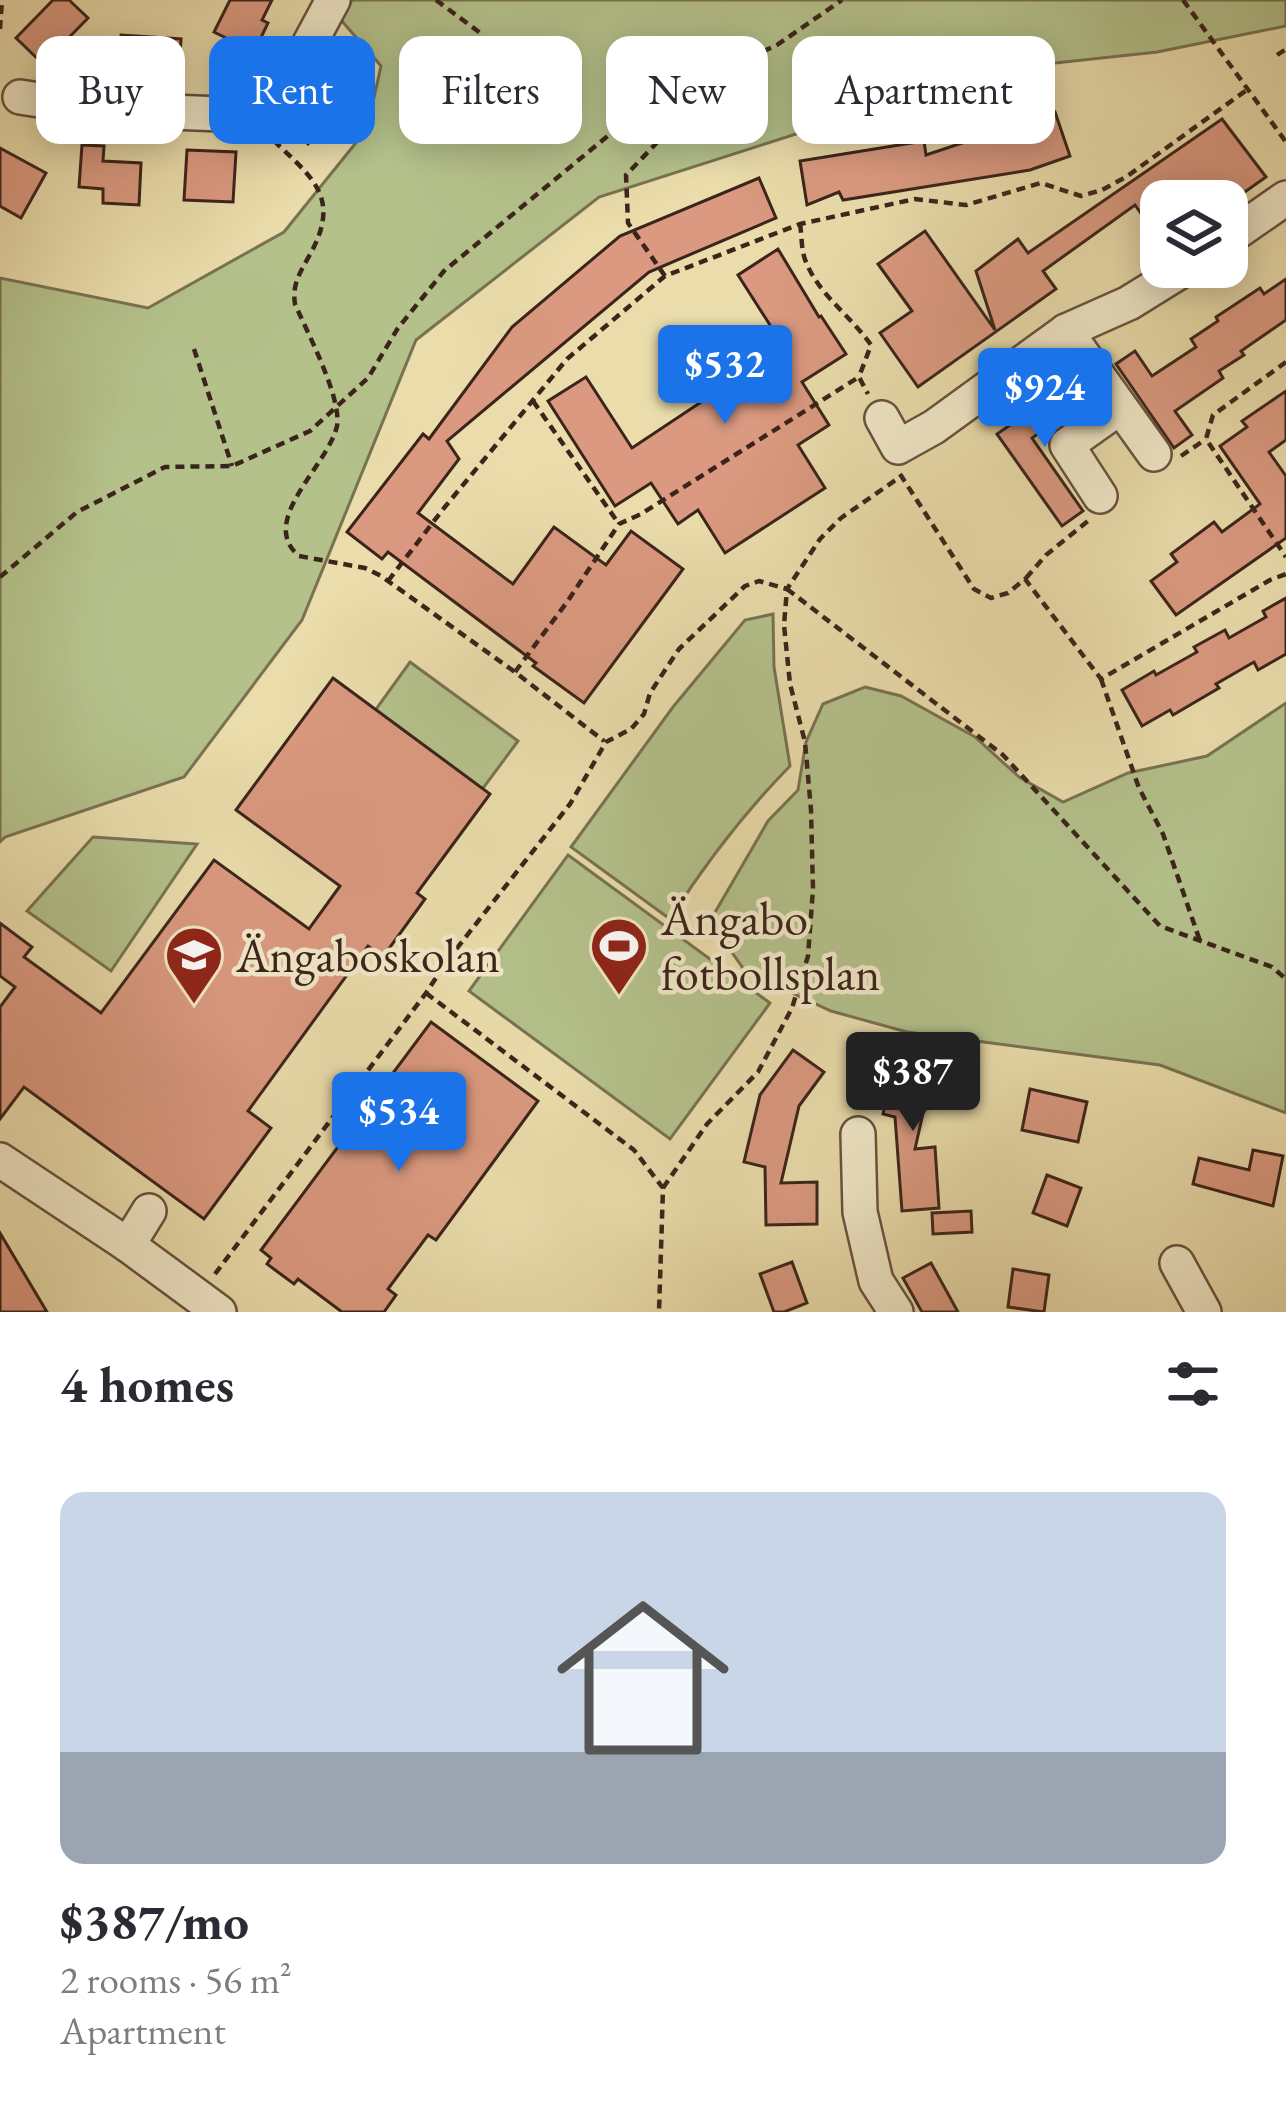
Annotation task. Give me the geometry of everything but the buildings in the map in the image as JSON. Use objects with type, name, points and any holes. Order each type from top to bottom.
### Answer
[{"type":"street","points":[[20,97],[118,110],[221,114],[251,106],[275,91],[297,67],[332,0]]},
{"type":"street","points":[[1248,224],[1286,198]]},
{"type":"street","points":[[899,452],[1066,332],[1154,288]]},
{"type":"street","points":[[1066,332],[1154,454]]},
{"type":"street","points":[[1100,496],[1067,445],[1119,408]]},
{"type":"street","points":[[858,1134],[860,1212],[876,1281],[896,1312]]},
{"type":"street","points":[[0,1160],[209,1304]]},
{"type":"street","points":[[128,1245],[149,1211]]},
{"type":"street","points":[[1177,1263],[1204,1312]]},
{"type":"path","points":[[0,29],[2,0]]},
{"type":"path","points":[[436,0],[483,35]]},
{"type":"path","points":[[665,276],[628,223],[626,175],[709,88],[842,0]]},
{"type":"path","points":[[1183,0],[1286,142]]},
{"type":"path","points":[[0,578],[77,512],[165,467],[232,466],[310,430],[368,378],[398,328],[443,271],[615,130],[660,78],[722,70],[778,45]]},
{"type":"path","points":[[1277,55],[1286,49]]},
{"type":"path","points":[[388,581],[567,359],[665,276],[800,224],[915,200],[966,205],[1041,183],[1082,196],[1102,190],[1248,89]]},
{"type":"path","points":[[276,144],[322,194],[322,230],[293,293],[336,407],[337,424],[288,512],[286,538],[291,549],[299,556],[364,568],[388,581],[606,742]]},
{"type":"path","points":[[515,673],[619,524],[859,376],[871,345],[826,296],[805,260],[800,224]]},
{"type":"path","points":[[194,349],[232,466]]},
{"type":"path","points":[[1286,362],[1213,415],[1206,439],[1286,557]]},
{"type":"path","points":[[859,376],[974,589],[991,598],[1008,593],[1025,579],[1102,679],[1138,788],[1163,834],[1200,941]]},
{"type":"path","points":[[533,401],[619,524]]},
{"type":"path","points":[[659,1312],[663,1188],[707,1124],[758,1072],[792,1008],[808,956],[813,890],[811,810],[805,742],[790,684],[784,625],[787,590],[820,538],[899,452]]},
{"type":"path","points":[[1102,679],[1286,574]]},
{"type":"path","points":[[209,1304],[450,956],[570,804],[606,742],[631,729],[644,714],[650,694],[679,649],[737,591],[759,581],[787,590],[1003,755],[1160,926],[1271,967],[1286,980]]},
{"type":"path","points":[[426,993],[634,1150],[663,1188]]},
{"type":"green space","points":[[352,0],[1286,0],[1286,26],[1157,52],[1055,63],[1055,36],[792,36],[792,135],[768,143],[768,36],[606,36],[606,144],[765,144],[599,197],[416,340],[302,620],[184,777],[0,842],[0,278],[148,308],[284,232],[355,144],[375,144],[375,93],[381,66],[375,59],[375,36],[355,36],[341,20]]},
{"type":"green space","points":[[773,614],[774,667],[790,766],[726,839],[670,919],[571,847],[673,707],[745,620]]},
{"type":"green space","points":[[410,662],[518,741],[481,791],[374,712]]},
{"type":"green space","points":[[865,687],[901,696],[975,737],[1019,777],[1063,802],[1128,773],[1207,756],[1286,703],[1286,1113],[1160,1065],[907,1032],[831,1011],[745,971],[710,921],[768,821],[798,790],[806,742],[823,704]]},
{"type":"green space","points":[[93,837],[197,844],[111,971],[27,911]]},
{"type":"green space","name":"Ängabo fotbollsplan","points":[[568,855],[770,1003],[670,1139],[469,991]]},
{"type":"place","name":"Ängabo fotbollsplan","points":[[619,997]]},
{"type":"place","name":"Ängaboskolan","points":[[194,1006]]}]
